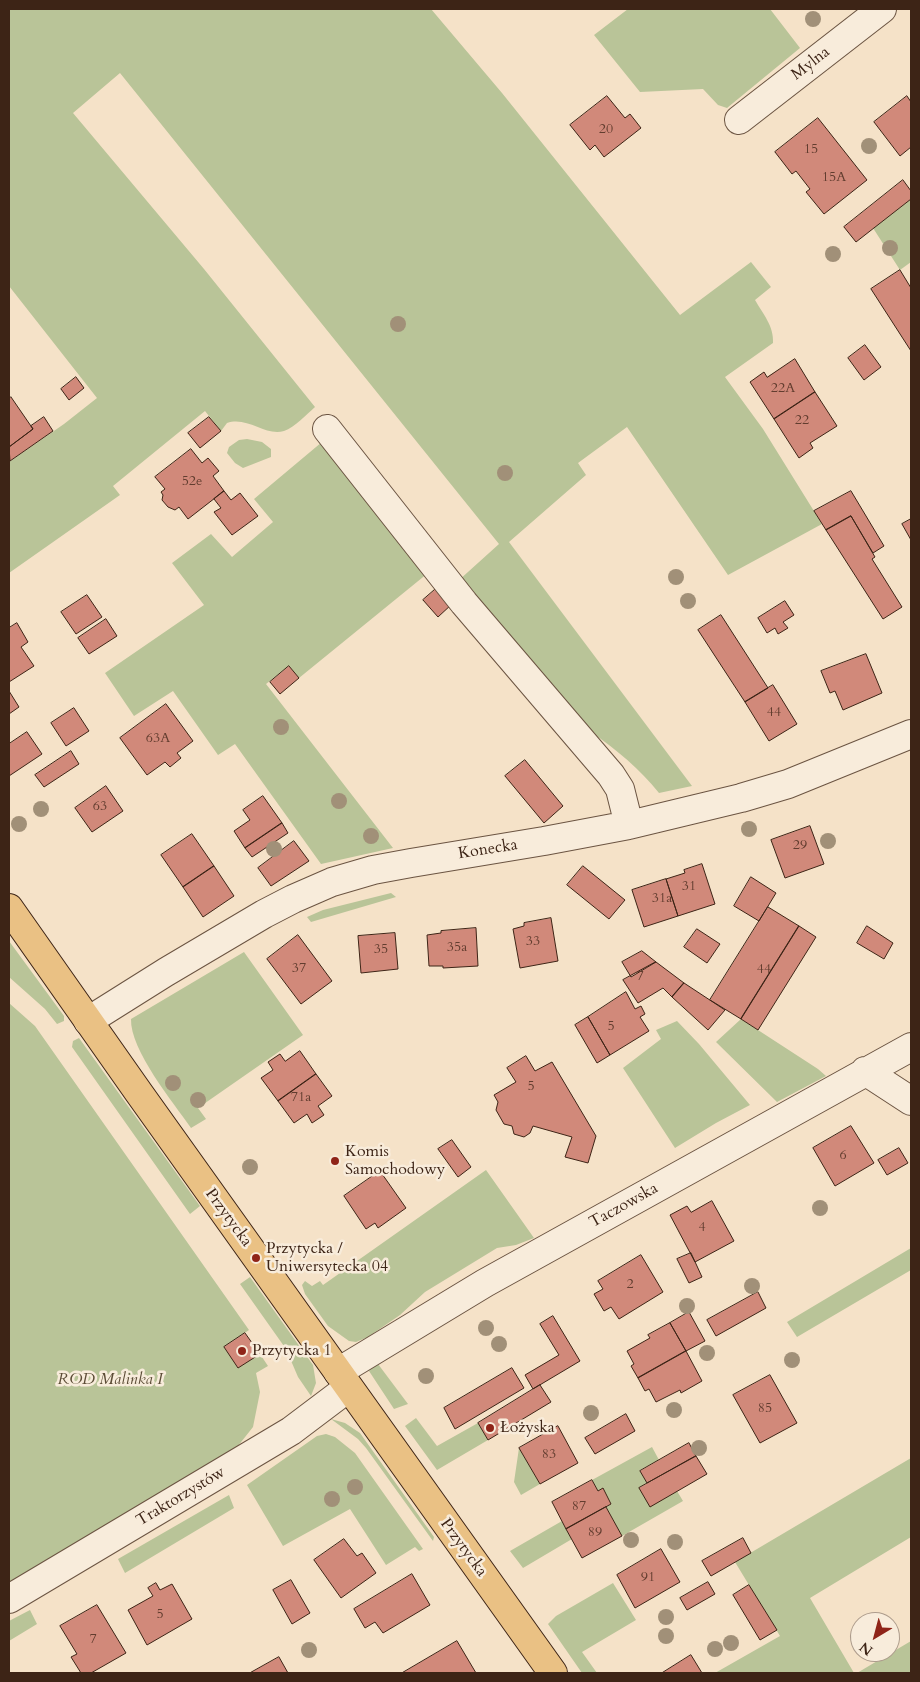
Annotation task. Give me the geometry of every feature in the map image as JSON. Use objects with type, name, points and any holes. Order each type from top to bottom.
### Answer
[{"type":"main road","name":"Przytycka","points":[[9,909],[552,1673]]},
{"type":"street","name":"Mylna","points":[[739,120],[882,9]]},
{"type":"street","points":[[327,429],[464,603],[611,775],[620,789],[629,825]]},
{"type":"street","name":"Konecka","points":[[88,1021],[264,914],[332,882],[373,870],[629,825],[741,798],[788,784],[911,734]]},
{"type":"street","name":"Taczowska","points":[[343,1380],[485,1283],[911,1047]]},
{"type":"street","points":[[865,1071],[911,1101]]},
{"type":"street","name":"Traktorzystów","points":[[9,1599],[291,1431],[343,1380]]},
{"type":"green space","points":[[9,9],[431,9],[502,93],[680,315],[751,262],[771,287],[755,300],[770,326],[773,343],[725,377],[763,429],[822,524],[728,575],[627,427],[578,463],[586,475],[509,542],[692,786],[659,793],[628,760],[591,732],[458,581],[499,544],[120,73],[73,113],[204,269],[315,407],[292,427],[277,432],[242,422],[227,423],[221,431],[205,411],[113,486],[120,495],[9,573],[9,462],[64,424],[97,398],[9,286]]},
{"type":"green space","points":[[628,9],[770,9],[800,48],[727,108],[718,105],[703,89],[640,92],[594,35]]},
{"type":"green space","points":[[911,199],[911,262],[900,270],[873,228]]},
{"type":"green space","points":[[247,439],[262,442],[271,449],[271,457],[243,468],[235,463],[227,453],[229,447],[239,440]]},
{"type":"green space","points":[[322,442],[428,573],[299,678],[289,666],[266,684],[393,848],[321,864],[235,744],[218,755],[173,691],[134,716],[105,673],[204,605],[172,563],[211,534],[232,557],[273,522],[254,499]]},
{"type":"green space","points":[[391,893],[396,897],[311,922],[307,917],[323,910]]},
{"type":"green space","points":[[9,941],[64,1016],[64,1021],[57,1024],[45,1009],[9,977]]},
{"type":"green space","points":[[244,952],[303,1035],[198,1108],[206,1119],[191,1128],[145,1060],[137,1045],[131,1019]]},
{"type":"green space","name":"ROD Malinka I","points":[[9,1003],[35,1026],[249,1330],[224,1347],[238,1368],[260,1354],[268,1366],[256,1373],[260,1392],[253,1427],[234,1451],[9,1584]]},
{"type":"green space","points":[[741,1019],[826,1076],[777,1102],[716,1042]]},
{"type":"green space","points":[[677,1021],[699,1044],[750,1105],[675,1148],[623,1068],[661,1039],[656,1030]]},
{"type":"green space","points":[[79,1038],[200,1206],[190,1214],[72,1047],[73,1041]]},
{"type":"green space","points":[[486,1170],[534,1238],[516,1245],[497,1248],[425,1292],[400,1315],[368,1337],[356,1342],[349,1341],[328,1326],[305,1294],[302,1285],[305,1281],[312,1286],[320,1281],[323,1285]]},
{"type":"green space","points":[[911,1248],[911,1270],[797,1337],[787,1322]]},
{"type":"green space","points":[[250,1277],[313,1365],[316,1383],[311,1396],[298,1377],[286,1349],[240,1284]]},
{"type":"green space","points":[[378,1364],[408,1404],[394,1409],[369,1371]]},
{"type":"green space","points":[[416,1418],[437,1446],[478,1423],[488,1440],[437,1470],[405,1426]]},
{"type":"green space","points":[[331,1419],[345,1423],[360,1433],[434,1537],[433,1541],[366,1448],[358,1439]]},
{"type":"green space","points":[[326,1434],[335,1437],[355,1453],[423,1549],[419,1551],[415,1547],[386,1565],[350,1509],[283,1546],[247,1485],[317,1436]]},
{"type":"green space","points":[[652,1447],[659,1460],[640,1470],[647,1483],[639,1488],[677,1491],[683,1501],[622,1536],[606,1507],[611,1504],[603,1489],[598,1491],[592,1480]]},
{"type":"green space","points":[[519,1448],[540,1484],[521,1495],[514,1482]]},
{"type":"green space","points":[[911,1458],[911,1537],[810,1598],[854,1673],[715,1673],[780,1636],[735,1562]]},
{"type":"green space","points":[[229,1495],[234,1508],[125,1573],[118,1559]]},
{"type":"green space","points":[[562,1521],[572,1539],[523,1568],[510,1551]]},
{"type":"green space","points":[[613,1583],[636,1620],[582,1652],[597,1673],[582,1673],[548,1624],[556,1616]]},
{"type":"green space","points":[[30,1610],[37,1624],[9,1641],[9,1621]]},
{"type":"green space","points":[[911,1641],[911,1673],[857,1673],[876,1662],[900,1662],[900,1648]]},
{"type":"building","points":[[607,96],[625,118],[630,114],[641,128],[604,157],[595,145],[590,150],[570,125]]},
{"type":"building","points":[[907,96],[911,102],[911,147],[900,156],[874,122]]},
{"type":"building","points":[[818,118],[867,180],[824,214],[806,192],[810,189],[796,171],[792,174],[775,152]]},
{"type":"building","points":[[903,180],[911,191],[911,199],[856,242],[844,227]]},
{"type":"building","points":[[900,270],[911,288],[911,351],[871,289]]},
{"type":"building","points":[[865,345],[881,367],[864,380],[848,358]]},
{"type":"building","points":[[795,359],[815,392],[774,419],[750,382],[764,372],[767,377]]},
{"type":"building","points":[[76,377],[84,388],[69,400],[61,389]]},
{"type":"building","points":[[815,392],[837,426],[810,443],[813,448],[799,458],[774,419]]},
{"type":"building","points":[[11,397],[33,429],[9,447],[9,399]]},
{"type":"building","points":[[44,417],[53,431],[10,461],[9,447],[33,429],[31,426]]},
{"type":"building","points":[[209,417],[221,431],[200,448],[188,433]]},
{"type":"building","points":[[191,449],[202,463],[208,458],[219,471],[213,476],[224,491],[188,519],[179,507],[175,510],[168,507],[162,500],[163,495],[161,492],[165,489],[155,477]]},
{"type":"building","points":[[224,491],[231,500],[240,493],[258,516],[232,535],[214,512],[221,508],[214,499]]},
{"type":"building","points":[[851,491],[884,546],[873,553],[851,516],[826,530],[814,511]]},
{"type":"building","points":[[851,516],[875,557],[872,559],[902,607],[883,619],[826,530]]},
{"type":"building","points":[[911,519],[911,540],[902,524]]},
{"type":"building","points":[[438,587],[452,604],[438,617],[423,600]]},
{"type":"building","points":[[87,595],[102,617],[76,634],[61,612]]},
{"type":"building","points":[[785,601],[794,615],[783,622],[788,628],[778,634],[775,628],[767,633],[758,618]]},
{"type":"building","points":[[721,615],[768,688],[745,702],[698,630]]},
{"type":"building","points":[[106,619],[117,636],[89,654],[78,638]]},
{"type":"building","points":[[17,623],[28,642],[21,647],[34,666],[9,682],[9,628]]},
{"type":"building","points":[[866,654],[882,693],[843,710],[835,691],[830,693],[821,671]]},
{"type":"building","points":[[289,666],[299,678],[280,694],[270,682]]},
{"type":"building","points":[[773,685],[797,724],[769,741],[745,702]]},
{"type":"building","points":[[9,691],[19,707],[9,714]]},
{"type":"building","points":[[166,704],[193,741],[177,753],[181,758],[170,767],[165,762],[147,775],[120,738]]},
{"type":"building","points":[[74,708],[89,731],[66,746],[51,723]]},
{"type":"building","points":[[27,732],[42,754],[9,776],[9,744]]},
{"type":"building","points":[[71,751],[79,764],[44,787],[35,775]]},
{"type":"building","points":[[525,760],[563,806],[544,823],[505,776]]},
{"type":"building","points":[[106,786],[123,811],[92,832],[75,808]]},
{"type":"building","points":[[263,796],[282,823],[245,848],[234,831],[250,820],[243,810]]},
{"type":"building","points":[[282,823],[288,833],[252,857],[245,848]]},
{"type":"building","points":[[810,826],[824,864],[785,878],[771,840]]},
{"type":"building","points":[[192,834],[214,866],[183,887],[161,855]]},
{"type":"building","points":[[294,841],[309,861],[271,886],[258,868]]},
{"type":"building","points":[[702,864],[715,904],[678,916],[666,879],[685,873],[684,870]]},
{"type":"building","points":[[214,866],[234,896],[203,917],[183,887]]},
{"type":"building","points":[[583,866],[625,900],[609,919],[567,885]]},
{"type":"building","points":[[751,877],[776,893],[759,921],[734,906]]},
{"type":"building","points":[[666,879],[678,916],[644,927],[632,890]]},
{"type":"building","points":[[768,907],[799,926],[741,1019],[710,1000]]},
{"type":"building","points":[[551,918],[558,961],[520,968],[513,929],[524,926],[524,923]]},
{"type":"building","points":[[799,926],[816,937],[758,1030],[741,1019]]},
{"type":"building","points":[[867,926],[893,943],[884,959],[857,943]]},
{"type":"building","points":[[476,928],[478,966],[443,968],[443,966],[429,966],[427,935],[441,933],[441,931]]},
{"type":"building","points":[[697,929],[720,944],[707,963],[684,947]]},
{"type":"building","points":[[395,933],[398,969],[361,973],[358,936]]},
{"type":"building","points":[[298,935],[332,981],[301,1004],[267,959]]},
{"type":"building","points":[[642,951],[656,962],[631,977],[622,962]]},
{"type":"building","points":[[656,962],[684,983],[672,997],[663,988],[638,1003],[623,980]]},
{"type":"building","points":[[684,983],[725,1010],[708,1030],[672,997]]},
{"type":"building","points":[[626,992],[635,1009],[641,1006],[645,1014],[640,1017],[649,1031],[610,1055],[588,1017]]},
{"type":"building","points":[[588,1017],[610,1055],[597,1063],[575,1025]]},
{"type":"building","points":[[300,1051],[316,1074],[278,1101],[261,1078],[273,1070],[268,1062],[280,1054],[285,1061]]},
{"type":"building","points":[[526,1056],[535,1071],[552,1062],[596,1136],[588,1163],[565,1157],[572,1137],[533,1126],[530,1133],[524,1137],[514,1134],[512,1126],[504,1124],[496,1110],[498,1102],[494,1095],[516,1082],[507,1068]]},
{"type":"building","points":[[316,1074],[332,1096],[318,1106],[324,1115],[312,1123],[307,1114],[294,1123],[278,1101]]},
{"type":"building","points":[[851,1126],[874,1163],[835,1186],[813,1148]]},
{"type":"building","points":[[452,1140],[471,1167],[458,1177],[438,1149]]},
{"type":"building","points":[[899,1148],[908,1163],[887,1175],[878,1160]]},
{"type":"building","points":[[380,1171],[406,1208],[378,1228],[375,1223],[366,1229],[344,1196]]},
{"type":"building","points":[[712,1201],[734,1241],[695,1262],[670,1215],[687,1206],[691,1212]]},
{"type":"building","points":[[691,1253],[702,1277],[689,1283],[677,1259]]},
{"type":"building","points":[[641,1255],[663,1292],[619,1319],[611,1307],[604,1311],[594,1294],[603,1289],[598,1281]]},
{"type":"building","points":[[758,1292],[766,1308],[716,1336],[707,1320]]},
{"type":"building","points":[[689,1312],[705,1341],[686,1351],[670,1323]]},
{"type":"building","points":[[553,1316],[580,1361],[533,1389],[525,1375],[559,1355],[540,1324]]},
{"type":"building","points":[[670,1323],[686,1351],[638,1378],[631,1366],[634,1364],[627,1351],[650,1338],[648,1335]]},
{"type":"building","name":"Przytycka 1","points":[[245,1333],[260,1354],[238,1368],[224,1347]]},
{"type":"building","points":[[686,1351],[702,1381],[681,1393],[680,1390],[656,1402],[649,1389],[645,1391],[638,1378]]},
{"type":"building","points":[[512,1368],[524,1388],[455,1429],[444,1408]]},
{"type":"building","points":[[770,1375],[797,1423],[760,1443],[733,1395]]},
{"type":"building","points":[[540,1385],[551,1402],[488,1440],[478,1423]]},
{"type":"building","points":[[626,1414],[635,1431],[595,1454],[585,1438]]},
{"type":"building","points":[[558,1426],[578,1463],[540,1484],[519,1448]]},
{"type":"building","points":[[689,1443],[696,1456],[647,1483],[640,1471]]},
{"type":"building","points":[[696,1456],[707,1474],[650,1507],[639,1488]]},
{"type":"building","points":[[592,1480],[598,1491],[603,1488],[611,1504],[566,1529],[552,1502]]},
{"type":"building","points":[[606,1507],[622,1536],[582,1558],[566,1529]]},
{"type":"building","points":[[743,1538],[751,1553],[711,1576],[702,1561]]},
{"type":"building","points":[[344,1539],[357,1556],[362,1553],[376,1573],[341,1598],[314,1560]]},
{"type":"building","points":[[661,1549],[680,1582],[635,1608],[617,1575]]},
{"type":"building","points":[[412,1574],[430,1605],[383,1633],[375,1622],[365,1628],[354,1609]]},
{"type":"building","points":[[291,1580],[310,1613],[292,1624],[273,1590]]},
{"type":"building","points":[[708,1582],[715,1594],[687,1610],[680,1598]]},
{"type":"building","points":[[156,1583],[160,1590],[172,1584],[192,1619],[147,1645],[128,1610],[153,1596],[148,1588]]},
{"type":"building","points":[[749,1585],[777,1630],[760,1640],[733,1595]]},
{"type":"building","points":[[97,1605],[126,1653],[91,1673],[81,1673],[71,1657],[77,1654],[60,1626]]},
{"type":"building","points":[[457,1641],[476,1673],[402,1673]]},
{"type":"building","points":[[691,1655],[702,1673],[662,1673]]},
{"type":"building","points":[[279,1657],[288,1673],[250,1673]]},
{"type":"place","name":"Komis Samochodowy","points":[[335,1161]]},
{"type":"place","name":"Przytycka / Uniwersytecka 04","points":[[256,1258]]},
{"type":"place","name":"Przytycka 1","points":[[242,1351]]},
{"type":"place","name":"Łożyska","points":[[490,1428]]}]
